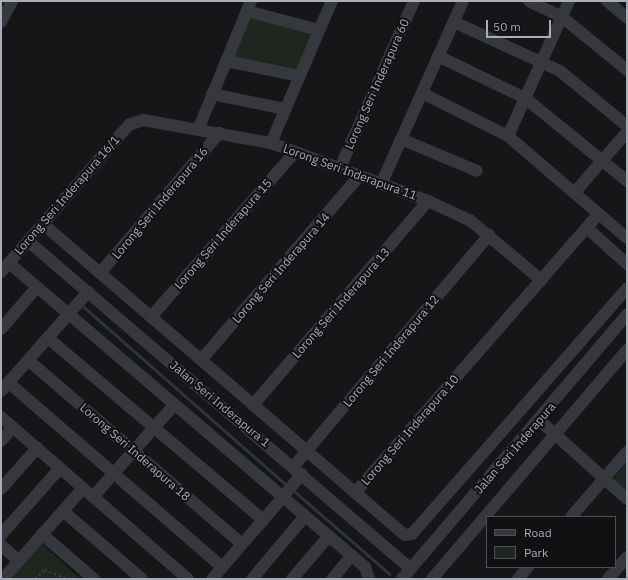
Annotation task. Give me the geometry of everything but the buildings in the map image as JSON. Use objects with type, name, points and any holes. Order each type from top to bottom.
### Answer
[{"type":"street","points":[[1,22],[12,1]]},
{"type":"street","points":[[271,143],[332,1]]},
{"type":"street","name":"Lorong Seri Inderapura 60","points":[[340,168],[414,1]]},
{"type":"street","points":[[382,182],[463,1]]},
{"type":"street","points":[[529,1],[562,17],[627,70]]},
{"type":"street","points":[[508,136],[569,1]]},
{"type":"street","points":[[607,1],[627,18]]},
{"type":"street","points":[[198,130],[249,6],[320,30]]},
{"type":"street","points":[[454,22],[560,71],[627,126]]},
{"type":"street","points":[[438,56],[525,98],[627,181]]},
{"type":"street","points":[[226,61],[300,76]]},
{"type":"street","points":[[212,94],[285,109]]},
{"type":"street","points":[[422,94],[508,136],[627,238]]},
{"type":"street","name":"Lorong Seri Inderapura 11","points":[[136,121],[143,120],[271,143],[382,182],[428,200],[462,215],[541,280]]},
{"type":"street","name":"Lorong Seri Inderapura 16/1","points":[[5,267],[128,125],[136,121]]},
{"type":"street","points":[[574,193],[627,132]]},
{"type":"street","name":"Lorong Seri Inderapura 16","points":[[100,273],[219,133]]},
{"type":"street","points":[[401,139],[477,171]]},
{"type":"street","name":"Lorong Seri Inderapura 15","points":[[151,317],[296,152]]},
{"type":"street","name":"Lorong Seri Inderapura 14","points":[[201,360],[360,175]]},
{"type":"street","name":"Lorong Seri Inderapura 13","points":[[253,405],[428,200]]},
{"type":"street","name":"Lorong Seri Inderapura 10","points":[[598,214],[355,493],[403,534],[412,534],[627,288]]},
{"type":"street","points":[[43,224],[355,493]]},
{"type":"street","points":[[586,228],[627,264]]},
{"type":"street","name":"Lorong Seri Inderapura 12","points":[[212,579],[285,494],[297,474],[307,451],[489,236]]},
{"type":"street","name":"Jalan Seri Inderapura 1","points":[[28,241],[297,474],[411,569]]},
{"type":"street","points":[[5,267],[37,287],[174,405],[285,494],[306,516],[365,567],[369,579]]},
{"type":"street","points":[[1,329],[37,287]]},
{"type":"street","points":[[88,292],[5,387],[113,474],[222,567]]},
{"type":"street","name":"Jalan Seri Inderapura","points":[[402,579],[540,420],[627,315]]},
{"type":"street","points":[[48,338],[263,520]]},
{"type":"street","points":[[432,579],[627,350]]},
{"type":"street","name":"Lorong Seri Inderapura 18","points":[[28,360],[242,544]]},
{"type":"street","points":[[93,497],[174,405]]},
{"type":"street","points":[[1,417],[188,579]]},
{"type":"street","points":[[540,420],[627,499]]},
{"type":"street","points":[[1,440],[12,427]]},
{"type":"street","points":[[1,489],[37,448]]},
{"type":"street","points":[[572,516],[627,452]]},
{"type":"street","points":[[1,535],[60,468]]},
{"type":"street","points":[[3,579],[83,488]]},
{"type":"street","points":[[62,511],[142,579]]},
{"type":"street","points":[[252,579],[306,516]]},
{"type":"street","points":[[42,534],[94,579]]},
{"type":"street","points":[[292,579],[329,536]]},
{"type":"street","points":[[1,545],[19,561]]},
{"type":"street","points":[[332,579],[352,556]]},
{"type":"street","points":[[608,579],[627,557]]},
{"type":"street","points":[[518,579],[527,568]]},
{"type":"path","points":[[35,579],[45,570],[67,579]]},
{"type":"green space","points":[[247,11],[319,30],[299,76],[226,61]]},
{"type":"green space","points":[[627,462],[627,491],[613,479]]},
{"type":"green space","points":[[40,542],[81,579],[7,579]]},
{"type":"waterway","points":[[84,307],[288,486]]},
{"type":"waterway","points":[[293,490],[390,574]]}]
